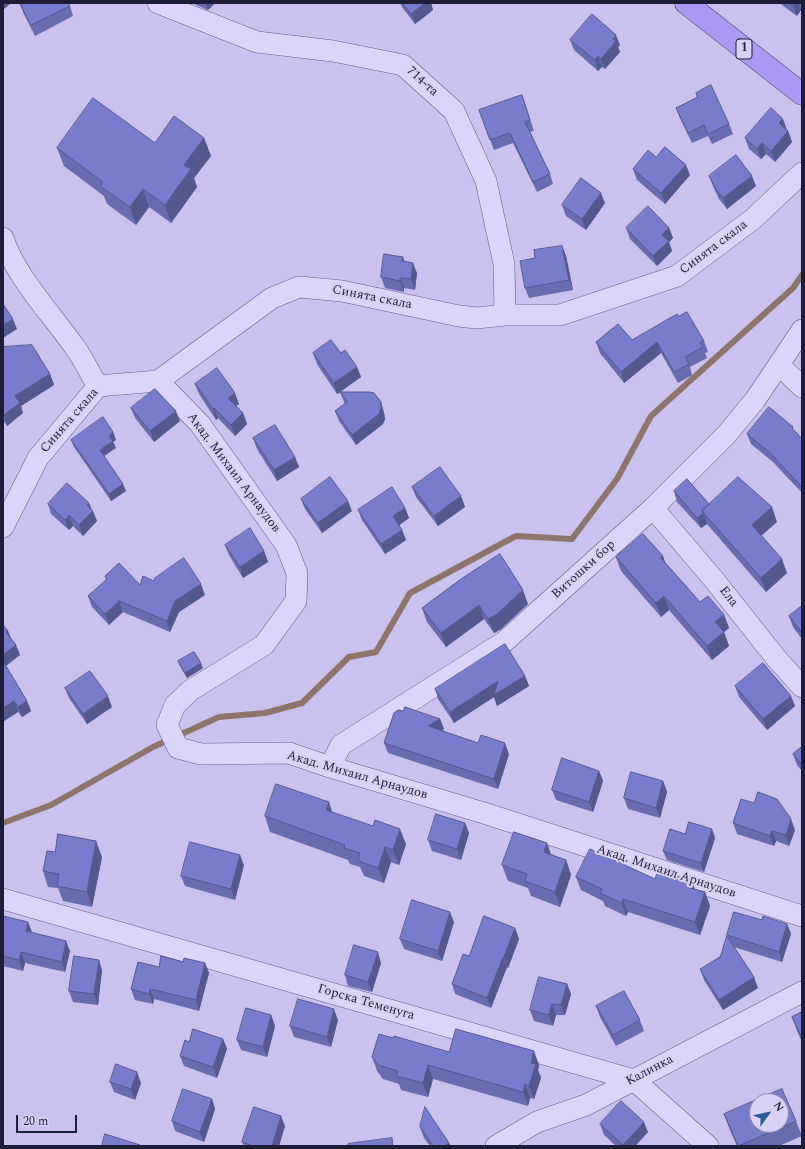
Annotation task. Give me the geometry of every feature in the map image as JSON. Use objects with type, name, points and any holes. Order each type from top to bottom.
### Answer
[{"type":"main road","name":"1","points":[[686,3],[802,94]]},
{"type":"street","name":"714-та","points":[[158,3],[257,42],[333,52],[404,65],[454,110],[486,181],[504,264],[505,315]]},
{"type":"street","name":"Синята скала","points":[[3,528],[38,458],[98,386],[158,381],[272,298],[299,288],[342,291],[459,316],[477,318],[505,315],[560,314],[677,276],[753,219],[802,173]]},
{"type":"street","points":[[3,238],[8,252],[22,276],[76,350],[98,386]]},
{"type":"street","name":"Витошки бор","points":[[330,767],[341,745],[504,642],[653,508],[726,434],[755,400],[802,330]]},
{"type":"street","points":[[779,365],[802,371]]},
{"type":"street","points":[[779,365],[802,388]]},
{"type":"street","name":"Акад. Михаил Арнаудов","points":[[158,381],[200,424],[286,545],[297,573],[296,601],[264,645],[192,690],[175,705],[167,725],[178,748],[201,754],[289,753],[330,767],[484,813],[802,916]]},
{"type":"street","name":"Ела","points":[[653,508],[715,581],[776,658],[802,687]]},
{"type":"street","name":"Горска Теменуга","points":[[3,899],[634,1080],[708,1146]]},
{"type":"street","name":"Калинка","points":[[496,1146],[537,1122],[586,1105],[802,992]]},
{"type":"building","points":[[20,3],[68,3],[70,6],[31,25]]},
{"type":"building","points":[[403,3],[425,3],[411,14]]},
{"type":"building","points":[[592,14],[616,35],[613,39],[616,41],[601,59],[598,56],[595,60],[570,40]]},
{"type":"building","points":[[711,85],[729,124],[708,134],[704,125],[688,133],[676,108],[698,97],[696,93]]},
{"type":"building","points":[[522,95],[530,120],[525,122],[550,174],[533,182],[510,133],[490,140],[479,110]]},
{"type":"building","points":[[93,98],[155,143],[174,116],[204,138],[184,165],[191,169],[165,205],[143,189],[130,207],[100,186],[103,182],[57,148]]},
{"type":"building","points":[[771,108],[783,119],[779,123],[788,131],[771,151],[762,143],[757,149],[745,138]]},
{"type":"building","points":[[665,147],[686,165],[661,193],[633,169],[648,150],[656,157]]},
{"type":"building","points":[[736,155],[752,176],[723,198],[709,176]]},
{"type":"building","points":[[581,178],[601,193],[582,219],[562,205]]},
{"type":"building","points":[[648,206],[669,228],[662,235],[669,241],[653,256],[626,228]]},
{"type":"building","points":[[562,246],[569,280],[525,288],[520,261],[535,258],[534,250]]},
{"type":"building","points":[[384,254],[403,257],[402,261],[413,263],[411,279],[400,278],[400,281],[381,277]]},
{"type":"building","points":[[3,304],[13,319],[3,325]]},
{"type":"building","points":[[687,312],[704,341],[700,343],[703,347],[685,357],[689,364],[674,372],[657,342],[621,372],[596,342],[618,324],[632,340],[677,314],[679,316]]},
{"type":"building","points":[[331,340],[341,353],[345,350],[357,367],[334,383],[313,353]]},
{"type":"building","points":[[32,345],[50,374],[15,396],[20,403],[4,415],[3,347]]},
{"type":"building","points":[[217,368],[235,393],[228,398],[243,413],[231,425],[214,408],[213,409],[195,384]]},
{"type":"building","points":[[155,389],[176,411],[150,431],[131,408]]},
{"type":"building","points":[[340,392],[374,393],[381,402],[379,414],[352,435],[335,411],[347,402]]},
{"type":"building","points":[[769,407],[793,427],[792,428],[802,439],[802,487],[769,452],[747,434]]},
{"type":"building","points":[[103,417],[113,432],[109,436],[113,441],[100,450],[123,484],[109,494],[71,440]]},
{"type":"building","points":[[275,425],[295,457],[274,470],[253,438]]},
{"type":"building","points":[[440,467],[461,496],[434,516],[412,487]]},
{"type":"building","points":[[330,477],[348,501],[318,523],[301,499]]},
{"type":"building","points":[[738,477],[772,507],[752,525],[782,559],[761,578],[702,511]]},
{"type":"building","points":[[687,479],[709,504],[702,511],[703,513],[697,518],[674,491]]},
{"type":"building","points":[[67,483],[89,503],[87,505],[93,511],[79,525],[69,515],[65,520],[48,504]]},
{"type":"building","points":[[392,487],[405,508],[393,516],[402,530],[381,544],[358,510]]},
{"type":"building","points":[[250,528],[264,551],[240,567],[225,545]]},
{"type":"building","points":[[643,534],[663,556],[661,558],[700,602],[708,596],[724,615],[715,622],[724,632],[707,646],[664,596],[656,603],[616,557]]},
{"type":"building","points":[[500,554],[523,590],[496,615],[488,619],[479,605],[441,633],[422,608],[461,579]]},
{"type":"building","points":[[184,558],[201,584],[175,601],[167,621],[119,601],[105,614],[88,596],[107,579],[105,576],[119,563],[140,585],[143,576],[154,581],[155,578]]},
{"type":"building","points":[[802,606],[802,633],[789,616]]},
{"type":"building","points":[[3,625],[8,631],[6,632],[16,645],[3,655]]},
{"type":"building","points":[[505,644],[525,676],[494,695],[498,681],[450,712],[435,689]]},
{"type":"building","points":[[194,652],[201,663],[185,673],[178,661]]},
{"type":"building","points":[[3,661],[27,701],[18,707],[14,701],[3,708]]},
{"type":"building","points":[[763,663],[791,696],[763,719],[735,686]]},
{"type":"building","points":[[90,671],[108,696],[83,714],[65,688]]},
{"type":"building","points":[[405,707],[440,719],[428,726],[478,743],[481,735],[505,743],[494,779],[384,743],[394,713],[398,710],[403,711]]},
{"type":"building","points":[[802,747],[802,765],[793,754]]},
{"type":"building","points":[[562,758],[599,771],[589,802],[552,790]]},
{"type":"building","points":[[631,772],[663,781],[656,808],[624,798]]},
{"type":"building","points":[[276,784],[329,802],[326,810],[373,826],[375,820],[400,829],[393,850],[385,847],[378,868],[358,861],[360,853],[344,848],[345,845],[265,816]]},
{"type":"building","points":[[758,792],[777,799],[791,819],[786,835],[772,831],[770,836],[733,823],[741,799],[754,803]]},
{"type":"building","points":[[436,814],[465,823],[457,849],[428,840]]},
{"type":"building","points":[[689,822],[712,829],[701,863],[663,851],[670,829],[685,834]]},
{"type":"building","points":[[514,832],[547,843],[544,852],[566,860],[555,892],[525,881],[527,874],[502,865]]},
{"type":"building","points":[[58,834],[96,841],[87,892],[57,886],[59,874],[43,871],[47,851],[55,852]]},
{"type":"building","points":[[190,842],[240,855],[231,889],[181,876]]},
{"type":"building","points":[[590,849],[655,879],[658,870],[692,881],[690,888],[705,892],[695,922],[623,899],[622,903],[600,893],[602,889],[576,877]]},
{"type":"building","points":[[412,900],[450,912],[438,951],[400,939]]},
{"type":"building","points":[[734,912],[762,920],[763,916],[787,924],[779,952],[727,935]]},
{"type":"building","points":[[3,916],[28,922],[26,931],[66,941],[62,962],[21,952],[19,960],[3,956]]},
{"type":"building","points":[[484,916],[515,928],[487,998],[452,984],[463,954],[469,956]]},
{"type":"building","points":[[727,936],[754,977],[719,1000],[700,969],[720,957]]},
{"type":"building","points":[[354,945],[378,952],[368,982],[345,975]]},
{"type":"building","points":[[74,956],[99,960],[94,994],[69,991]]},
{"type":"building","points":[[161,956],[183,962],[184,958],[205,963],[196,1000],[150,989],[149,994],[131,989],[138,962],[159,967]]},
{"type":"building","points":[[539,977],[567,984],[561,1005],[552,1004],[549,1015],[530,1010]]},
{"type":"building","points":[[624,991],[640,1020],[613,1035],[596,1006]]},
{"type":"building","points":[[298,999],[334,1009],[327,1037],[290,1026]]},
{"type":"building","points":[[246,1008],[271,1015],[263,1047],[237,1040]]},
{"type":"building","points":[[802,1012],[802,1038],[792,1017]]},
{"type":"building","points":[[193,1029],[223,1039],[213,1067],[180,1056],[185,1040],[189,1042]]},
{"type":"building","points":[[456,1029],[534,1051],[531,1063],[536,1064],[529,1086],[525,1084],[523,1092],[428,1065],[423,1083],[396,1076],[398,1071],[378,1065],[372,1057],[379,1034],[393,1038],[394,1036],[449,1052]]},
{"type":"building","points":[[116,1064],[137,1072],[131,1089],[110,1082]]},
{"type":"building","points":[[183,1089],[212,1099],[200,1132],[172,1121]]},
{"type":"building","points":[[782,1089],[784,1093],[773,1093]]},
{"type":"building","points":[[621,1101],[644,1122],[623,1145],[600,1124]]},
{"type":"building","points":[[749,1103],[749,1133],[768,1133],[738,1146],[724,1114]]},
{"type":"building","points":[[789,1105],[796,1121],[789,1124]]},
{"type":"building","points":[[254,1107],[281,1116],[272,1146],[253,1146],[242,1142]]},
{"type":"building","points":[[425,1107],[449,1143],[445,1146],[433,1146],[420,1127]]},
{"type":"building","points":[[105,1134],[140,1145],[102,1146]]},
{"type":"building","points":[[392,1138],[393,1146],[348,1146],[348,1144]]},
{"type":"waterway","points":[[3,823],[51,805],[153,747],[219,717],[265,713],[302,703],[349,657],[376,652],[410,593],[516,536],[572,539],[617,479],[651,416],[793,288],[802,275]]}]
